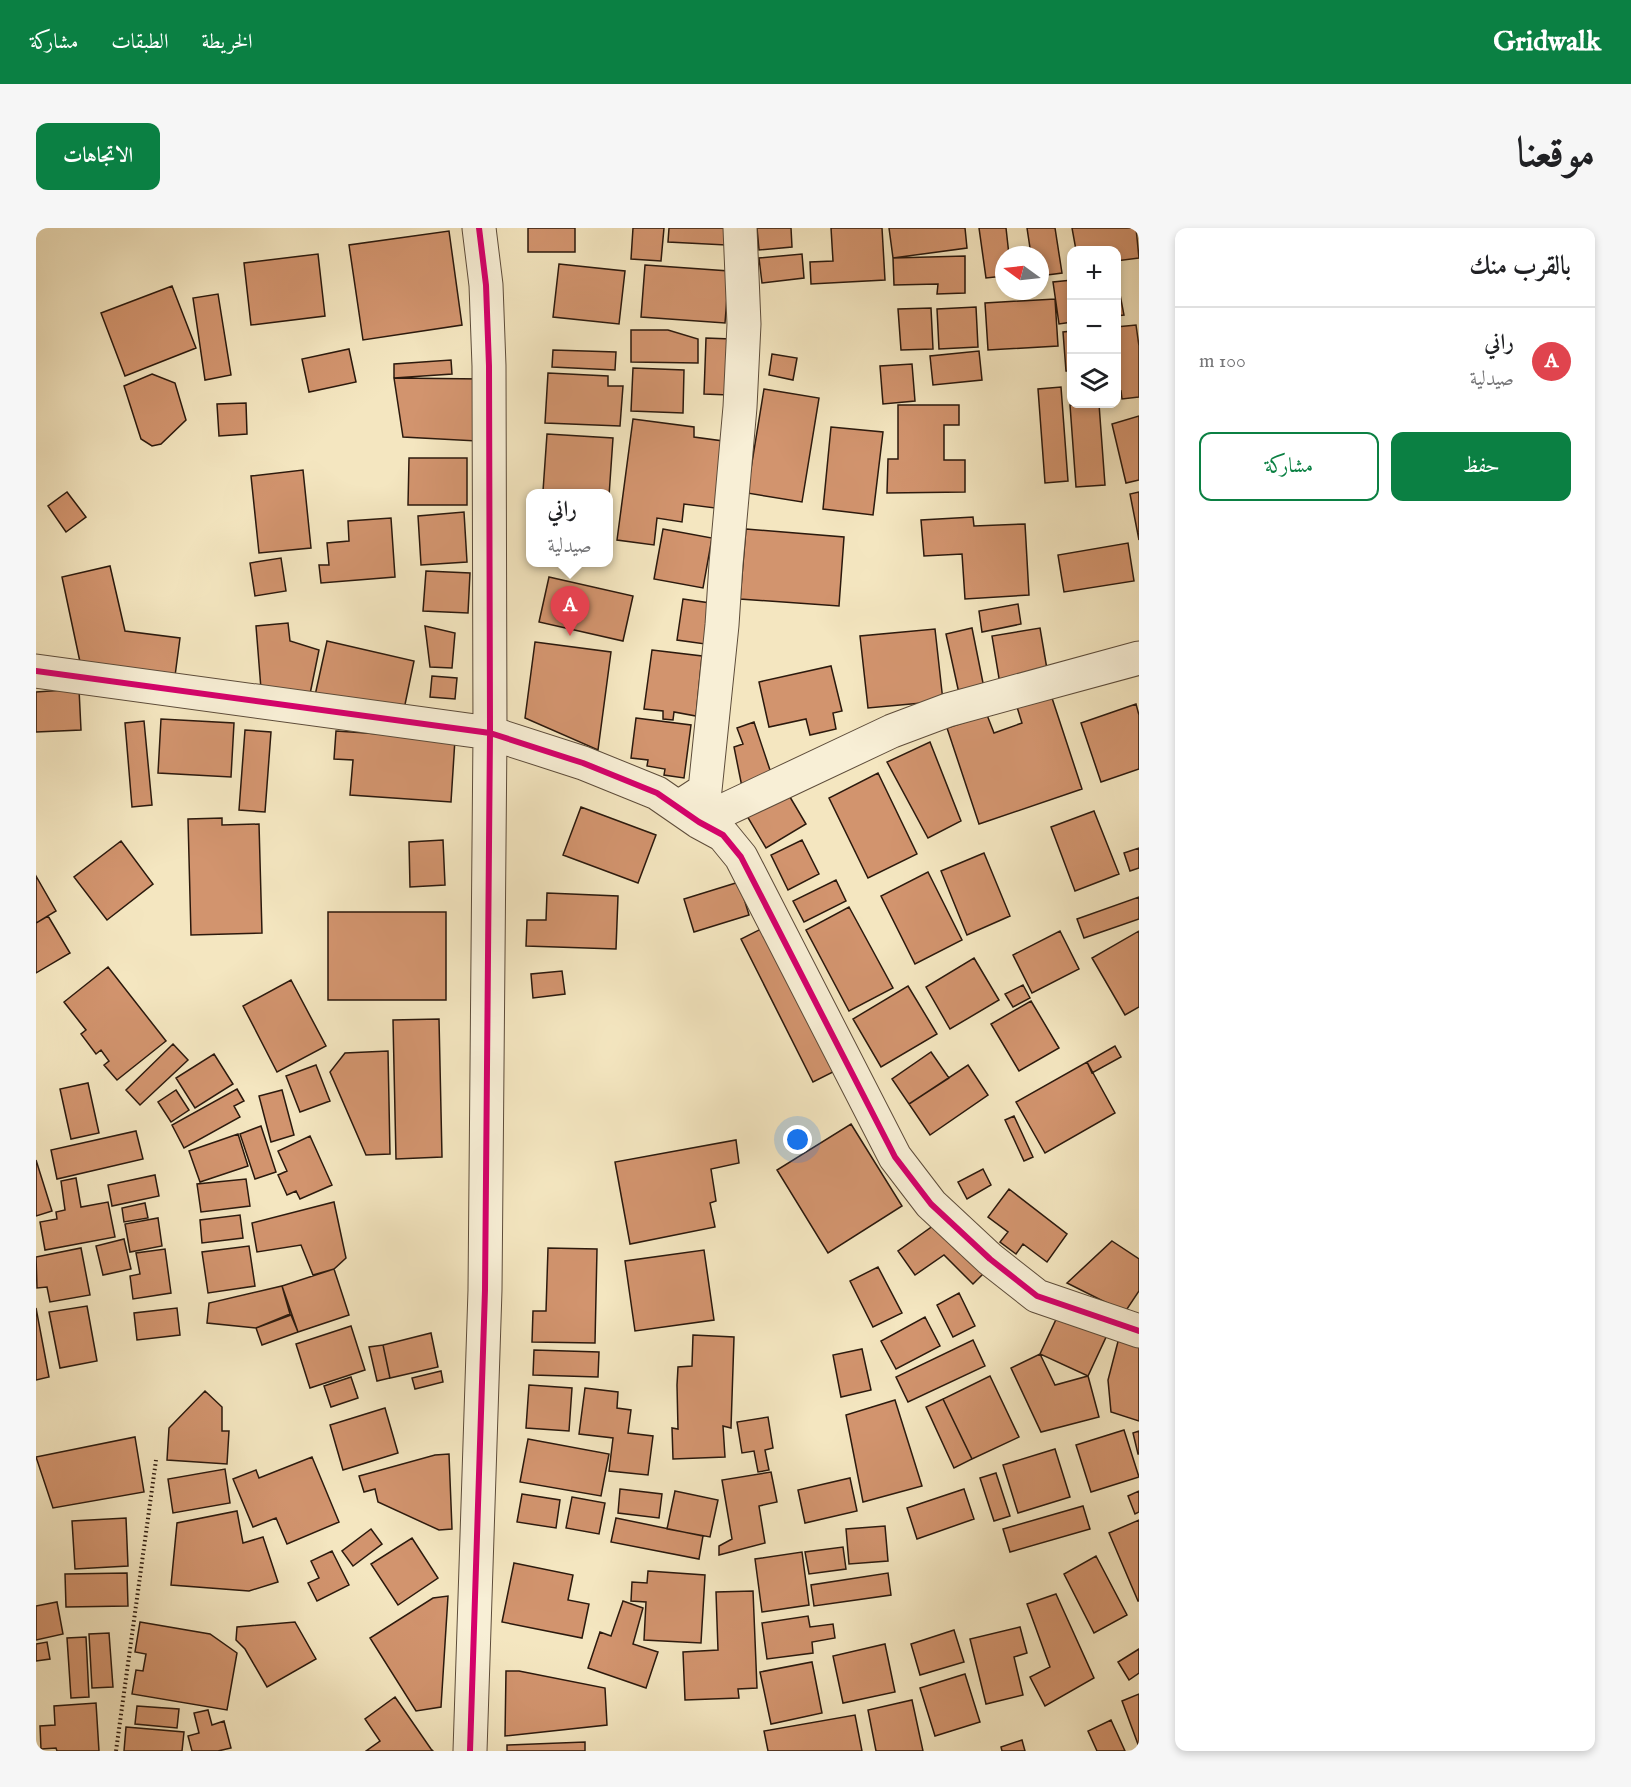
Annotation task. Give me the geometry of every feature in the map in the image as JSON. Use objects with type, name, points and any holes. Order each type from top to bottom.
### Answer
[{"type":"street","points":[[470,1751],[485,1290],[490,733],[489,366],[486,285],[479,228]]},
{"type":"street","points":[[689,815],[705,790],[740,407],[744,324],[740,228]]},
{"type":"street","points":[[689,815],[948,710],[1139,658]]},
{"type":"street","points":[[36,671],[490,733],[618,776],[657,793],[723,835],[741,857],[895,1157],[932,1204],[990,1259],[1038,1296],[1139,1331]]},
{"type":"path","points":[[116,1751],[156,1460]]},
{"type":"building","points":[[528,228],[575,228],[575,252],[528,252]]},
{"type":"building","points":[[633,228],[664,228],[661,261],[631,259]]},
{"type":"building","points":[[669,228],[727,228],[726,245],[668,242]]},
{"type":"building","points":[[757,228],[791,228],[792,247],[759,250]]},
{"type":"building","points":[[831,228],[882,228],[885,280],[811,284],[810,262],[833,261]]},
{"type":"building","points":[[889,228],[965,228],[967,248],[893,258]]},
{"type":"building","points":[[979,228],[1006,228],[1008,246],[995,246],[995,277],[986,278]]},
{"type":"building","points":[[1027,228],[1055,228],[1062,273],[1049,275],[1049,246],[1030,246]]},
{"type":"building","points":[[1072,228],[1136,228],[1139,258],[1121,260],[1121,246],[1075,246]]},
{"type":"building","points":[[449,231],[462,325],[363,340],[349,245]]},
{"type":"building","points":[[318,254],[325,316],[251,325],[244,263]]},
{"type":"building","points":[[802,254],[804,278],[762,283],[759,258]]},
{"type":"building","points":[[965,256],[965,293],[937,294],[938,284],[894,285],[893,258]]},
{"type":"building","points":[[559,264],[625,271],[619,324],[553,317]]},
{"type":"building","points":[[645,265],[729,271],[725,323],[641,317]]},
{"type":"building","points":[[1067,281],[1067,323],[1059,324],[1053,282]]},
{"type":"building","points":[[172,286],[196,348],[125,376],[101,313]]},
{"type":"building","points":[[218,294],[231,375],[205,380],[193,298]]},
{"type":"building","points":[[1055,299],[1058,346],[988,350],[985,303]]},
{"type":"building","points":[[1121,300],[1124,315],[1121,315]]},
{"type":"building","points":[[976,307],[978,347],[939,349],[937,309]]},
{"type":"building","points":[[931,308],[933,349],[901,350],[898,309]]},
{"type":"building","points":[[1136,325],[1139,346],[1139,397],[1122,399],[1121,326]]},
{"type":"building","points":[[631,330],[668,330],[698,339],[698,363],[631,362]]},
{"type":"building","points":[[1063,332],[1067,332],[1067,371],[1066,371]]},
{"type":"building","points":[[706,338],[731,339],[729,395],[704,394]]},
{"type":"building","points":[[349,349],[356,382],[309,392],[302,359]]},
{"type":"building","points":[[553,350],[616,352],[615,370],[552,367]]},
{"type":"building","points":[[979,351],[982,380],[933,385],[930,356]]},
{"type":"building","points":[[772,354],[797,358],[793,380],[769,375]]},
{"type":"building","points":[[451,360],[452,374],[394,378],[394,364]]},
{"type":"building","points":[[912,364],[915,401],[883,404],[880,366]]},
{"type":"building","points":[[633,368],[684,370],[683,413],[631,411]]},
{"type":"building","points":[[548,373],[608,376],[608,386],[623,386],[620,426],[545,423]]},
{"type":"building","points":[[152,374],[175,383],[186,420],[161,444],[152,446],[141,439],[124,386]]},
{"type":"building","points":[[394,378],[483,379],[477,441],[403,437]]},
{"type":"building","points":[[1061,387],[1068,481],[1045,483],[1038,389]]},
{"type":"building","points":[[764,389],[819,398],[802,502],[747,493]]},
{"type":"building","points":[[246,403],[247,434],[219,436],[217,404]]},
{"type":"building","points":[[898,405],[959,405],[959,425],[944,425],[944,460],[965,460],[965,492],[887,493],[888,459],[898,459]]},
{"type":"building","points":[[1070,408],[1099,408],[1105,485],[1076,487]]},
{"type":"building","points":[[1139,416],[1139,480],[1126,483],[1112,424]]},
{"type":"building","points":[[633,419],[694,427],[694,437],[723,441],[715,508],[684,504],[682,522],[657,518],[654,545],[617,540]]},
{"type":"building","points":[[831,427],[883,432],[873,515],[823,509]]},
{"type":"building","points":[[547,434],[613,438],[609,489],[543,489]]},
{"type":"building","points":[[409,458],[467,458],[467,505],[408,505]]},
{"type":"building","points":[[303,470],[311,548],[259,553],[251,476]]},
{"type":"building","points":[[67,492],[86,517],[66,532],[48,506]]},
{"type":"building","points":[[1139,492],[1139,540],[1130,494]]},
{"type":"building","points":[[464,512],[467,562],[421,565],[418,516]]},
{"type":"building","points":[[973,517],[974,526],[1025,524],[1029,595],[965,599],[962,554],[924,556],[921,520]]},
{"type":"building","points":[[391,518],[395,577],[321,583],[319,565],[329,565],[327,543],[349,541],[348,521]]},
{"type":"building","points":[[663,529],[712,538],[703,588],[654,579]]},
{"type":"building","points":[[746,529],[844,537],[839,606],[740,599]]},
{"type":"building","points":[[1128,543],[1134,581],[1064,592],[1058,555]]},
{"type":"building","points":[[281,558],[286,591],[255,596],[250,563]]},
{"type":"building","points":[[110,566],[125,631],[180,638],[175,676],[80,662],[62,577]]},
{"type":"building","points":[[426,571],[470,573],[468,613],[423,611]]},
{"type":"building","points":[[549,577],[633,596],[623,641],[539,622]]},
{"type":"building","points":[[683,599],[710,603],[705,644],[677,640]]},
{"type":"building","points":[[1018,604],[1021,624],[982,632],[979,611]]},
{"type":"building","points":[[288,623],[290,641],[319,650],[309,699],[261,689],[256,626]]},
{"type":"building","points":[[425,626],[455,633],[452,668],[430,667]]},
{"type":"building","points":[[972,628],[985,693],[960,698],[946,634]]},
{"type":"building","points":[[1040,628],[1048,675],[1000,684],[992,636]]},
{"type":"building","points":[[935,629],[943,701],[868,708],[860,636]]},
{"type":"building","points":[[327,641],[414,661],[402,719],[314,700]]},
{"type":"building","points":[[535,642],[611,652],[598,750],[525,718]]},
{"type":"building","points":[[652,650],[702,656],[696,716],[674,712],[673,720],[663,719],[663,711],[644,709]]},
{"type":"building","points":[[831,666],[842,711],[833,713],[836,729],[810,735],[806,719],[769,727],[759,682]]},
{"type":"building","points":[[432,676],[457,678],[455,699],[430,697]]},
{"type":"building","points":[[79,689],[81,730],[36,732],[36,692]]},
{"type":"building","points":[[1051,695],[1082,789],[979,824],[947,728],[987,715],[994,733],[1022,723],[1017,707]]},
{"type":"building","points":[[1136,704],[1139,715],[1139,769],[1101,782],[1081,723]]},
{"type":"building","points":[[636,718],[691,725],[684,778],[664,775],[665,769],[647,766],[648,760],[631,758]]},
{"type":"building","points":[[161,719],[234,723],[231,777],[158,773]]},
{"type":"building","points":[[144,721],[152,805],[132,807],[125,723]]},
{"type":"building","points":[[754,722],[774,782],[743,792],[734,747],[743,744],[737,728]]},
{"type":"building","points":[[245,730],[271,732],[265,812],[239,810]]},
{"type":"building","points":[[336,731],[455,739],[451,802],[350,795],[353,760],[334,759]]},
{"type":"building","points":[[930,742],[961,821],[928,838],[887,762]]},
{"type":"building","points":[[878,773],[917,854],[868,878],[829,798]]},
{"type":"building","points":[[787,792],[806,824],[766,848],[747,816]]},
{"type":"building","points":[[581,807],[656,835],[638,883],[563,855]]},
{"type":"building","points":[[1094,811],[1119,874],[1075,891],[1051,827]]},
{"type":"building","points":[[222,818],[222,825],[259,824],[262,933],[191,935],[188,819]]},
{"type":"building","points":[[443,840],[445,885],[410,887],[409,842]]},
{"type":"building","points":[[802,840],[819,874],[788,890],[771,855]]},
{"type":"building","points":[[121,841],[153,884],[107,920],[74,877]]},
{"type":"building","points":[[1139,848],[1139,868],[1130,871],[1124,853]]},
{"type":"building","points":[[984,853],[1010,916],[967,935],[941,871]]},
{"type":"building","points":[[928,872],[962,940],[915,964],[881,896]]},
{"type":"building","points":[[36,876],[56,911],[36,923]]},
{"type":"building","points":[[836,880],[846,901],[804,922],[793,901]]},
{"type":"building","points":[[739,882],[749,915],[694,932],[684,899]]},
{"type":"building","points":[[547,893],[618,896],[616,949],[526,946],[527,920],[546,920]]},
{"type":"building","points":[[1139,897],[1139,919],[1084,938],[1077,919]]},
{"type":"building","points":[[849,907],[893,988],[849,1011],[806,930]]},
{"type":"building","points":[[328,912],[446,912],[446,1000],[328,1000]]},
{"type":"building","points":[[48,916],[70,953],[36,973],[36,923]]},
{"type":"building","points":[[765,927],[837,1070],[813,1082],[741,939]]},
{"type":"building","points":[[1060,931],[1079,969],[1032,993],[1013,955]]},
{"type":"building","points":[[1139,931],[1139,1007],[1125,1015],[1092,958]]},
{"type":"building","points":[[974,958],[999,1000],[950,1029],[926,987]]},
{"type":"building","points":[[108,967],[166,1041],[117,1080],[104,1065],[109,1061],[101,1050],[96,1054],[81,1034],[86,1030],[64,1002]]},
{"type":"building","points":[[562,971],[565,994],[533,998],[531,974]]},
{"type":"building","points":[[291,980],[326,1046],[277,1072],[243,1006]]},
{"type":"building","points":[[1023,985],[1030,998],[1013,1007],[1005,994]]},
{"type":"building","points":[[908,986],[937,1034],[881,1067],[853,1019]]},
{"type":"building","points":[[1031,1001],[1059,1048],[1019,1071],[991,1024]]},
{"type":"building","points":[[439,1019],[442,1157],[396,1159],[393,1020]]},
{"type":"building","points":[[173,1044],[188,1060],[140,1105],[126,1090]]},
{"type":"building","points":[[1115,1046],[1121,1057],[1092,1073],[1087,1062]]},
{"type":"building","points":[[388,1051],[390,1154],[366,1155],[330,1072],[345,1053]]},
{"type":"building","points":[[931,1052],[949,1078],[909,1104],[892,1079]]},
{"type":"building","points":[[214,1054],[233,1084],[195,1108],[176,1078]]},
{"type":"building","points":[[1087,1062],[1115,1113],[1045,1153],[1016,1102]]},
{"type":"building","points":[[316,1065],[330,1101],[300,1112],[286,1076]]},
{"type":"building","points":[[968,1065],[988,1095],[930,1135],[909,1104]]},
{"type":"building","points":[[88,1083],[99,1133],[71,1139],[60,1089]]},
{"type":"building","points":[[237,1089],[244,1101],[234,1106],[240,1117],[184,1148],[172,1125]]},
{"type":"building","points":[[176,1090],[189,1110],[171,1122],[158,1102]]},
{"type":"building","points":[[282,1090],[294,1135],[271,1142],[259,1096]]},
{"type":"building","points":[[1014,1116],[1033,1157],[1024,1161],[1005,1120]]},
{"type":"building","points":[[851,1124],[902,1206],[828,1253],[777,1170]]},
{"type":"building","points":[[261,1126],[276,1172],[255,1179],[240,1134]]},
{"type":"building","points":[[136,1131],[143,1159],[57,1179],[51,1150]]},
{"type":"building","points":[[238,1134],[248,1166],[200,1182],[189,1151]]},
{"type":"building","points":[[310,1136],[332,1185],[300,1199],[296,1191],[287,1195],[278,1175],[287,1171],[278,1151]]},
{"type":"building","points":[[736,1140],[739,1163],[711,1169],[716,1201],[710,1203],[715,1227],[630,1244],[615,1162]]},
{"type":"building","points":[[36,1160],[52,1211],[36,1216]]},
{"type":"building","points":[[983,1169],[991,1185],[967,1199],[958,1182]]},
{"type":"building","points":[[155,1175],[159,1196],[112,1206],[108,1185]]},
{"type":"building","points":[[76,1178],[81,1207],[108,1202],[115,1237],[45,1250],[40,1222],[57,1219],[56,1212],[65,1210],[61,1181]]},
{"type":"building","points":[[246,1179],[250,1206],[201,1212],[197,1184]]},
{"type":"building","points":[[1009,1189],[1067,1234],[1047,1262],[1023,1244],[1016,1254],[1000,1242],[1008,1232],[988,1217]]},
{"type":"building","points":[[334,1202],[346,1258],[334,1269],[313,1275],[301,1245],[257,1252],[252,1223]]},
{"type":"building","points":[[145,1203],[148,1218],[124,1222],[122,1208]]},
{"type":"building","points":[[240,1215],[243,1238],[202,1243],[200,1220]]},
{"type":"building","points":[[158,1218],[162,1246],[130,1252],[125,1224]]},
{"type":"building","points":[[944,1218],[991,1266],[973,1284],[944,1255],[915,1275],[898,1251]]},
{"type":"building","points":[[124,1239],[131,1269],[103,1275],[96,1246]]},
{"type":"building","points":[[1112,1241],[1139,1259],[1139,1291],[1125,1312],[1067,1283]]},
{"type":"building","points":[[249,1246],[255,1286],[208,1293],[202,1252]]},
{"type":"building","points":[[81,1248],[90,1295],[50,1302],[47,1287],[37,1288],[36,1257]]},
{"type":"building","points":[[548,1248],[597,1249],[595,1343],[532,1342],[533,1311],[546,1311]]},
{"type":"building","points":[[165,1249],[171,1293],[133,1299],[130,1276],[140,1274],[136,1253]]},
{"type":"building","points":[[704,1250],[714,1320],[635,1331],[625,1261]]},
{"type":"building","points":[[878,1267],[902,1313],[873,1327],[850,1281]]},
{"type":"building","points":[[334,1269],[349,1315],[298,1332],[282,1286]]},
{"type":"building","points":[[282,1286],[290,1314],[256,1328],[207,1323],[209,1303]]},
{"type":"building","points":[[959,1293],[975,1326],[953,1337],[937,1305]]},
{"type":"building","points":[[87,1306],[97,1361],[60,1368],[49,1312]]},
{"type":"building","points":[[36,1308],[49,1377],[36,1380]]},
{"type":"building","points":[[177,1308],[180,1335],[137,1340],[134,1313]]},
{"type":"building","points":[[1059,1313],[1107,1335],[1088,1376],[1040,1354]]},
{"type":"building","points":[[291,1315],[298,1332],[262,1345],[256,1328]]},
{"type":"building","points":[[925,1317],[940,1346],[896,1369],[881,1341]]},
{"type":"building","points":[[351,1326],[365,1370],[310,1388],[296,1344]]},
{"type":"building","points":[[1121,1330],[1139,1334],[1139,1421],[1111,1412],[1108,1380]]},
{"type":"building","points":[[431,1333],[438,1367],[390,1378],[383,1345]]},
{"type":"building","points":[[693,1335],[734,1337],[731,1428],[723,1426],[725,1457],[673,1459],[672,1428],[678,1429],[678,1367],[692,1366]]},
{"type":"building","points":[[973,1340],[985,1366],[908,1402],[896,1377]]},
{"type":"building","points":[[383,1345],[390,1378],[377,1381],[369,1347]]},
{"type":"building","points":[[862,1349],[871,1390],[841,1397],[833,1355]]},
{"type":"building","points":[[534,1350],[599,1352],[598,1377],[533,1375]]},
{"type":"building","points":[[1040,1354],[1055,1385],[1088,1376],[1099,1417],[1041,1432],[1011,1368]]},
{"type":"building","points":[[441,1371],[443,1382],[415,1389],[412,1378]]},
{"type":"building","points":[[990,1376],[1019,1437],[972,1459],[943,1399]]},
{"type":"building","points":[[351,1377],[358,1398],[331,1407],[324,1386]]},
{"type":"building","points":[[529,1385],[572,1388],[569,1431],[526,1428]]},
{"type":"building","points":[[585,1388],[618,1392],[617,1408],[631,1410],[628,1433],[653,1436],[648,1475],[609,1471],[613,1438],[579,1434]]},
{"type":"building","points":[[205,1391],[222,1407],[222,1431],[229,1431],[227,1464],[167,1460],[169,1428]]},
{"type":"building","points":[[943,1399],[972,1459],[954,1468],[926,1407]]},
{"type":"building","points":[[895,1400],[922,1486],[863,1502],[846,1415]]},
{"type":"building","points":[[385,1408],[398,1453],[343,1470],[330,1425]]},
{"type":"building","points":[[768,1417],[773,1448],[765,1450],[769,1470],[758,1472],[754,1451],[742,1453],[737,1422]]},
{"type":"building","points":[[1124,1430],[1139,1477],[1091,1492],[1076,1445]]},
{"type":"building","points":[[1139,1431],[1139,1454],[1138,1454],[1133,1433]]},
{"type":"building","points":[[135,1437],[144,1492],[53,1508],[36,1457]]},
{"type":"building","points":[[528,1439],[609,1454],[601,1496],[520,1482]]},
{"type":"building","points":[[1055,1449],[1070,1497],[1018,1513],[1003,1465]]},
{"type":"building","points":[[449,1454],[452,1529],[439,1530],[378,1502],[375,1489],[364,1492],[359,1476],[435,1455]]},
{"type":"building","points":[[312,1457],[339,1522],[287,1544],[276,1518],[253,1527],[233,1479],[256,1470],[259,1478]]},
{"type":"building","points":[[225,1469],[230,1503],[173,1513],[168,1479]]},
{"type":"building","points":[[771,1472],[777,1502],[759,1506],[765,1543],[719,1555],[719,1546],[732,1539],[722,1480]]},
{"type":"building","points":[[996,1473],[1010,1516],[994,1521],[980,1478]]},
{"type":"building","points":[[850,1478],[857,1511],[805,1523],[798,1490]]},
{"type":"building","points":[[620,1489],[662,1494],[659,1518],[618,1513]]},
{"type":"building","points":[[964,1489],[974,1519],[917,1539],[907,1508]]},
{"type":"building","points":[[675,1491],[718,1500],[710,1537],[667,1529]]},
{"type":"building","points":[[1139,1491],[1139,1512],[1135,1514],[1128,1496]]},
{"type":"building","points":[[522,1494],[560,1500],[556,1528],[517,1522]]},
{"type":"building","points":[[572,1497],[605,1503],[599,1534],[566,1528]]},
{"type":"building","points":[[1083,1506],[1090,1529],[1010,1552],[1003,1529]]},
{"type":"building","points":[[237,1511],[243,1543],[263,1537],[278,1582],[249,1591],[171,1585],[177,1523]]},
{"type":"building","points":[[126,1518],[128,1566],[75,1569],[72,1521]]},
{"type":"building","points":[[616,1518],[703,1536],[699,1559],[611,1542]]},
{"type":"building","points":[[1139,1520],[1139,1601],[1138,1601],[1109,1533]]},
{"type":"building","points":[[885,1526],[888,1561],[849,1564],[846,1529]]},
{"type":"building","points":[[371,1529],[382,1544],[353,1566],[342,1551]]},
{"type":"building","points":[[412,1538],[438,1578],[398,1605],[371,1564]]},
{"type":"building","points":[[843,1547],[846,1569],[809,1574],[805,1552]]},
{"type":"building","points":[[332,1551],[349,1585],[317,1601],[308,1583],[319,1578],[311,1561]]},
{"type":"building","points":[[802,1552],[809,1605],[762,1612],[755,1559]]},
{"type":"building","points":[[1096,1556],[1127,1615],[1094,1633],[1064,1574]]},
{"type":"building","points":[[514,1563],[573,1575],[568,1600],[589,1604],[582,1638],[502,1622]]},
{"type":"building","points":[[648,1571],[705,1575],[701,1643],[644,1640],[646,1602],[631,1601],[632,1582],[647,1583]]},
{"type":"building","points":[[127,1573],[128,1606],[66,1607],[65,1574]]},
{"type":"building","points":[[888,1573],[891,1595],[814,1606],[811,1585]]},
{"type":"building","points":[[753,1591],[757,1688],[738,1689],[739,1698],[685,1700],[683,1652],[718,1650],[716,1592]]},
{"type":"building","points":[[1056,1594],[1094,1678],[1045,1706],[1030,1677],[1050,1667],[1027,1604]]},
{"type":"building","points":[[448,1596],[441,1707],[416,1711],[370,1638],[433,1598]]},
{"type":"building","points":[[623,1601],[643,1608],[633,1644],[658,1652],[646,1688],[588,1668],[600,1632],[611,1636]]},
{"type":"building","points":[[57,1602],[63,1634],[36,1640],[36,1606]]},
{"type":"building","points":[[808,1616],[810,1627],[833,1624],[835,1638],[812,1642],[813,1653],[767,1659],[762,1623]]},
{"type":"building","points":[[140,1622],[210,1634],[237,1653],[227,1710],[132,1694],[136,1670],[143,1671],[146,1654],[135,1652]]},
{"type":"building","points":[[295,1622],[316,1659],[267,1687],[245,1649],[236,1640],[237,1627]]},
{"type":"building","points":[[1020,1627],[1027,1653],[1014,1657],[1023,1695],[986,1704],[970,1639]]},
{"type":"building","points":[[954,1630],[964,1662],[920,1675],[911,1644]]},
{"type":"building","points":[[109,1633],[113,1687],[92,1688],[89,1634]]},
{"type":"building","points":[[86,1637],[89,1697],[71,1698],[67,1638]]},
{"type":"building","points":[[47,1642],[50,1659],[36,1661],[36,1644]]},
{"type":"building","points":[[885,1644],[895,1692],[843,1703],[833,1656]]},
{"type":"building","points":[[1139,1649],[1139,1673],[1129,1680],[1118,1662]]},
{"type":"building","points":[[812,1662],[822,1713],[771,1724],[760,1672]]},
{"type":"building","points":[[506,1671],[519,1671],[605,1688],[607,1725],[505,1736]]},
{"type":"building","points":[[965,1674],[980,1722],[935,1736],[920,1688]]},
{"type":"building","points":[[1139,1694],[1139,1747],[1122,1701]]},
{"type":"building","points":[[395,1697],[433,1751],[366,1751],[380,1741],[365,1719]]},
{"type":"building","points":[[912,1700],[923,1751],[876,1751],[868,1710]]},
{"type":"building","points":[[96,1703],[99,1751],[41,1749],[40,1726],[55,1725],[54,1706]]},
{"type":"building","points":[[137,1706],[179,1709],[177,1728],[135,1724]]},
{"type":"building","points":[[208,1710],[212,1725],[224,1721],[231,1748],[218,1751],[192,1751],[188,1736],[199,1733],[194,1713]]},
{"type":"building","points":[[855,1715],[862,1751],[768,1751],[764,1731]]},
{"type":"building","points":[[1111,1720],[1125,1751],[1097,1751],[1088,1731]]},
{"type":"building","points":[[126,1727],[184,1732],[182,1751],[124,1751]]},
{"type":"building","points":[[1022,1740],[1025,1751],[1002,1751],[1001,1747]]},
{"type":"building","points":[[585,1742],[585,1751],[507,1751],[507,1745]]},
{"type":"cycle path","points":[[470,1751],[485,1290],[490,733],[489,366],[486,285],[479,228]]},
{"type":"cycle path","points":[[36,671],[490,733],[583,763],[657,793],[699,822],[723,835],[741,857],[895,1157],[931,1204],[990,1259],[1037,1296],[1139,1331]]},
{"type":"place","name":"راني","points":[[570,636]]}]
